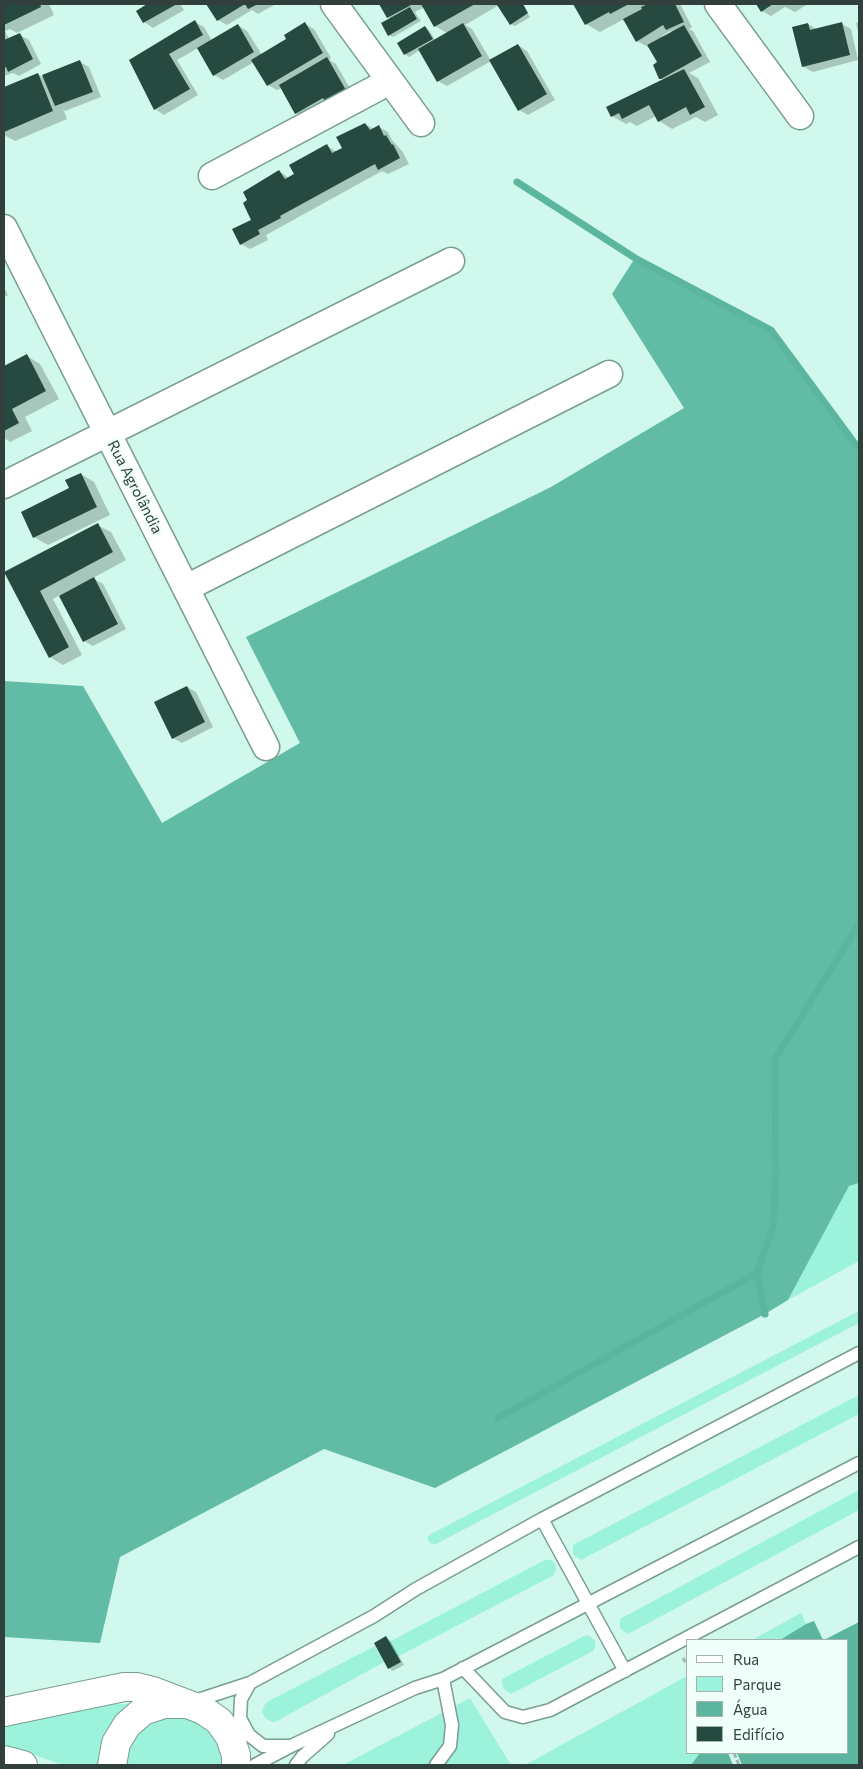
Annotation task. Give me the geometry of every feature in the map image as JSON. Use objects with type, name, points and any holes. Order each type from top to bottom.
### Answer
[{"type":"main road","points":[[4,1712],[137,1687],[203,1710],[219,1722],[230,1737],[236,1756],[236,1765]]},
{"type":"main road","points":[[112,1765],[116,1743],[127,1725],[150,1708],[164,1704],[185,1704]]},
{"type":"main road","points":[[4,1760],[23,1765]]},
{"type":"street","points":[[334,4],[421,123]]},
{"type":"street","points":[[718,4],[800,116]]},
{"type":"street","points":[[212,176],[390,81]]},
{"type":"street","name":"Rua Agrolândia","points":[[4,228],[266,747]]},
{"type":"street","points":[[4,485],[451,261]]},
{"type":"street","points":[[186,588],[609,374]]},
{"type":"lane","points":[[185,1704],[250,1683],[374,1616],[416,1588],[542,1519],[859,1353]]},
{"type":"lane","points":[[255,1765],[293,1745],[415,1688],[443,1679],[859,1463]]},
{"type":"lane","points":[[542,1519],[626,1671]]},
{"type":"lane","points":[[686,1639],[859,1547]]},
{"type":"lane","points":[[463,1668],[505,1712],[523,1717],[550,1710],[686,1639]]},
{"type":"lane","points":[[436,1765],[450,1746],[452,1726],[443,1679]]},
{"type":"lane","points":[[250,1683],[241,1700],[240,1718],[249,1735],[263,1746],[293,1745]]},
{"type":"lane","points":[[296,1765],[302,1757],[340,1723]]},
{"type":"green space","points":[[859,1183],[859,1261],[788,1300],[849,1186]]},
{"type":"green space","points":[[859,1311],[859,1323],[436,1544],[428,1541],[428,1537],[431,1534]]},
{"type":"green space","points":[[859,1395],[859,1414],[581,1560],[573,1554],[573,1545]]},
{"type":"green space","points":[[859,1490],[859,1510],[628,1634],[620,1628],[620,1619]]},
{"type":"green space","points":[[545,1560],[551,1560],[555,1564],[554,1575],[397,1657],[389,1642]]},
{"type":"green space","points":[[801,1613],[806,1624],[782,1639],[754,1639]]},
{"type":"green space","points":[[586,1635],[595,1641],[593,1651],[511,1694],[503,1688],[502,1679]]},
{"type":"green space","points":[[375,1646],[384,1662],[277,1721],[273,1722],[266,1719],[262,1712],[267,1702]]},
{"type":"green space","points":[[686,1677],[686,1754],[700,1754],[691,1765],[525,1765]]},
{"type":"green space","points":[[470,1698],[511,1765],[343,1765]]},
{"type":"green space","points":[[107,1704],[131,1704],[100,1765],[63,1765],[26,1752],[4,1747],[4,1724]]},
{"type":"green space","points":[[177,1715],[193,1719],[207,1728],[218,1740],[225,1765],[125,1765],[127,1751],[134,1736],[146,1725],[161,1717]]},
{"type":"shaded area","points":[[635,258],[771,330],[859,449],[859,1183],[849,1186],[788,1300],[765,1314],[435,1488],[324,1449],[120,1557],[100,1643],[4,1637],[4,681],[83,686],[162,823],[300,743],[246,637],[551,487],[684,408],[612,294]]},
{"type":"water","points":[[814,1621],[823,1639],[782,1639]]},
{"type":"water","points":[[859,1622],[859,1765],[742,1765],[737,1754],[848,1754],[848,1639],[826,1639]]},
{"type":"water","points":[[699,1754],[728,1754],[733,1765],[691,1765]]},
{"type":"building","points":[[4,4],[40,4],[41,7],[4,25]]},
{"type":"building","points":[[147,4],[177,4],[143,23],[136,11]]},
{"type":"building","points":[[206,4],[245,4],[217,21]]},
{"type":"building","points":[[245,4],[258,4],[248,9]]},
{"type":"building","points":[[379,4],[413,4],[387,18]]},
{"type":"building","points":[[421,4],[475,4],[434,27]]},
{"type":"building","points":[[498,4],[523,4],[528,13],[510,25]]},
{"type":"building","points":[[573,4],[629,4],[585,25]]},
{"type":"building","points":[[648,4],[675,4],[684,22],[666,30],[663,25],[636,42],[623,19]]},
{"type":"building","points":[[756,4],[773,4],[761,12]]},
{"type":"building","points":[[410,7],[417,19],[388,36],[381,23]]},
{"type":"building","points":[[195,20],[203,35],[169,54],[190,89],[154,110],[129,60]]},
{"type":"building","points":[[305,22],[323,53],[267,86],[251,60],[286,39],[284,35]]},
{"type":"building","points":[[842,22],[850,55],[802,67],[792,27],[808,23],[810,30]]},
{"type":"building","points":[[463,23],[482,56],[437,82],[418,49]]},
{"type":"building","points":[[238,24],[254,52],[213,76],[197,48]]},
{"type":"building","points":[[684,25],[702,56],[659,79],[653,65],[657,62],[647,45]]},
{"type":"building","points":[[425,26],[433,39],[404,55],[397,43]]},
{"type":"building","points":[[20,33],[33,59],[8,72],[6,67],[4,68],[4,40]]},
{"type":"building","points":[[518,44],[547,94],[518,111],[489,60]]},
{"type":"building","points":[[327,57],[347,92],[326,104],[323,98],[295,114],[279,85]]},
{"type":"building","points":[[80,60],[93,92],[55,106],[42,75]]},
{"type":"building","points":[[684,69],[705,107],[690,115],[686,107],[658,122],[649,105],[622,119],[619,113],[611,117],[606,107]]},
{"type":"building","points":[[38,73],[53,111],[4,132],[4,87]]},
{"type":"building","points":[[365,123],[370,130],[379,125],[384,136],[386,135],[393,144],[400,158],[378,170],[375,164],[351,177],[280,216],[281,218],[258,230],[260,234],[240,245],[232,229],[251,220],[243,203],[247,200],[243,192],[279,170],[285,179],[294,174],[289,165],[327,144],[332,153],[342,148],[336,137]]},
{"type":"building","points":[[27,354],[46,391],[12,409],[19,423],[4,431],[4,366]]},
{"type":"building","points":[[81,473],[97,507],[33,538],[21,512],[69,488],[65,480]]},
{"type":"building","points":[[98,523],[113,552],[40,591],[69,647],[49,658],[4,572]]},
{"type":"building","points":[[94,577],[118,624],[83,642],[59,596]]},
{"type":"building","points":[[187,686],[205,722],[172,739],[154,702]]},
{"type":"building","points":[[386,1636],[401,1662],[388,1669],[374,1643]]},
{"type":"waterway","points":[[517,182],[635,258],[771,330],[859,449]]},
{"type":"waterway","points":[[765,1314],[757,1273],[773,1228],[776,1177],[775,1059],[859,924]]},
{"type":"waterway","points":[[498,1418],[757,1273]]}]
